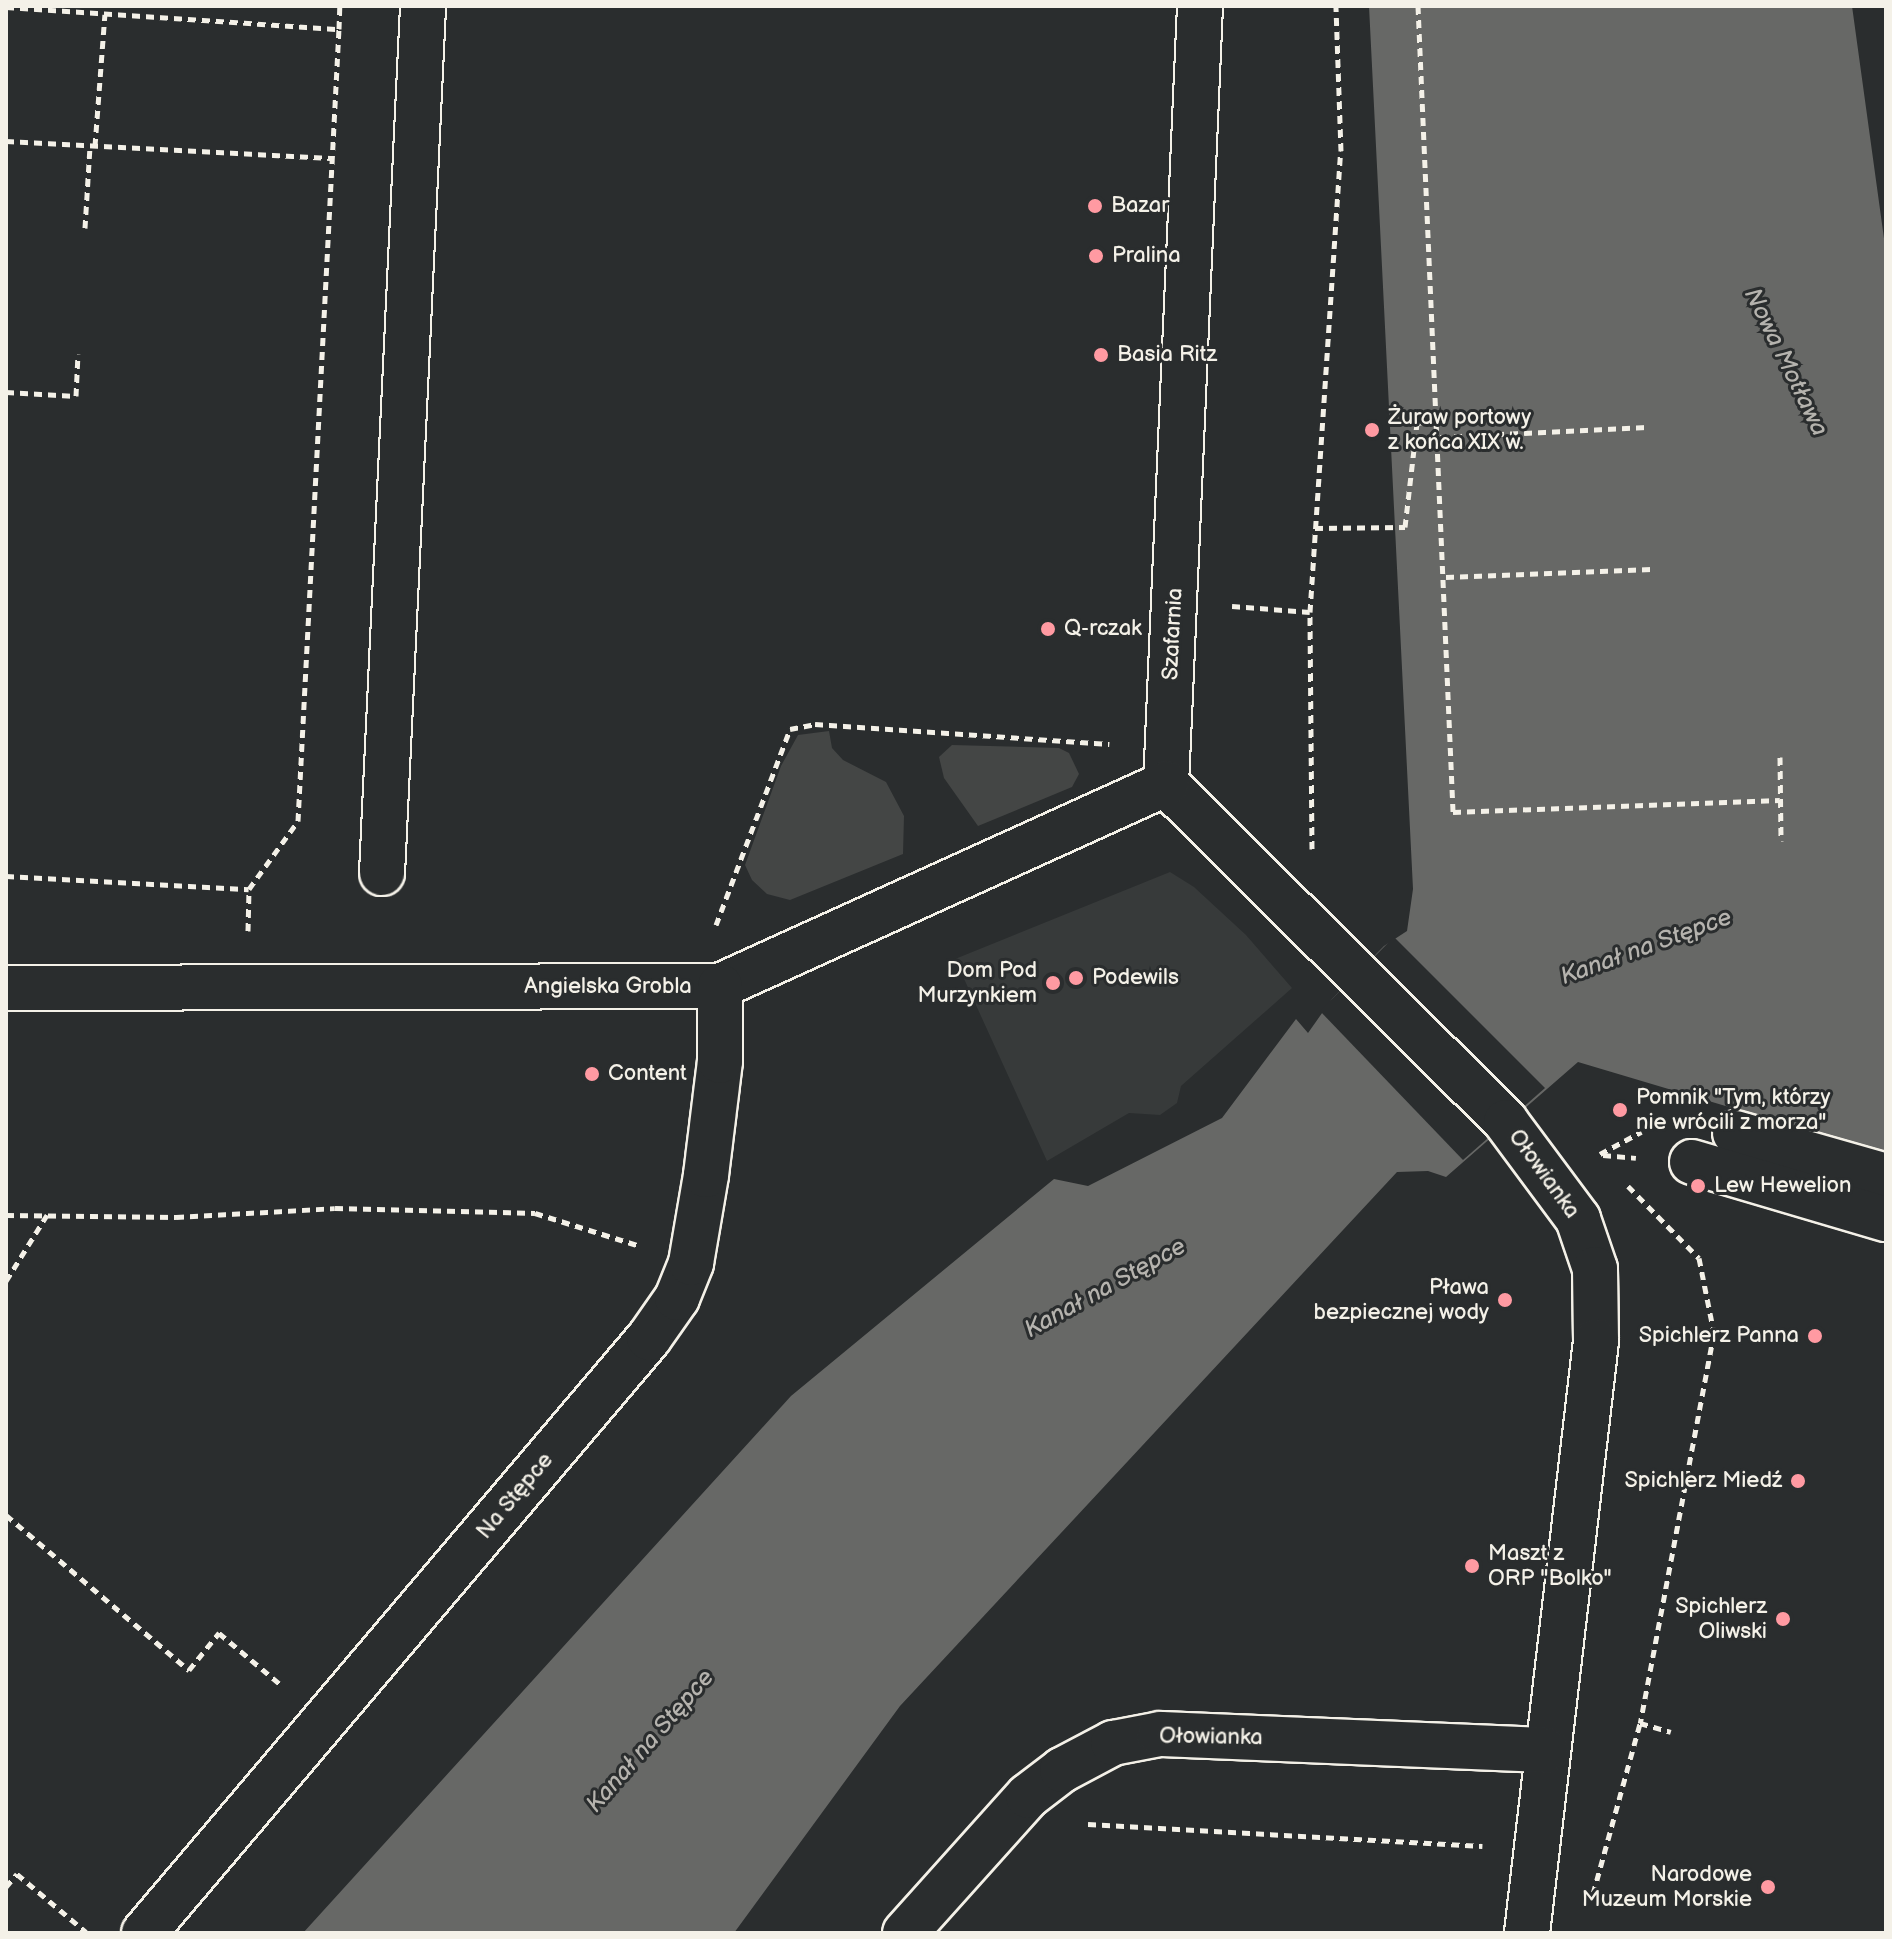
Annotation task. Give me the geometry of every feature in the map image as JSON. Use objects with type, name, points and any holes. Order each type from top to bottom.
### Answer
[{"type":"street","points":[[382,873],[423,6]]},
{"type":"street","name":"Szafarnia","points":[[1166,784],[1200,6]]},
{"type":"street","name":"Ołowianka","points":[[1166,784],[1506,1122],[1578,1219],[1595,1269],[1596,1341],[1527,1933]]},
{"type":"street","name":"Angielska Grobla","points":[[6,988],[720,986],[1166,784]]},
{"type":"street","name":"Na Stępce","points":[[144,1933],[649,1338],[677,1298],[691,1263],[720,1061],[720,986]]},
{"type":"street","points":[[1735,1133],[1886,1176]]},
{"type":"street","points":[[1692,1162],[1886,1219]]},
{"type":"street","name":"Ołowianka","points":[[905,1933],[1028,1796],[1062,1770],[1113,1743],[1160,1734],[1546,1750]]},
{"type":"path","points":[[248,936],[249,889],[298,821],[340,6]]},
{"type":"path","points":[[1312,862],[1310,612],[1341,151],[1336,6]]},
{"type":"path","points":[[1418,6],[1440,437],[1453,812],[1780,800]]},
{"type":"path","points":[[6,7],[339,29]]},
{"type":"path","points":[[85,228],[105,14]]},
{"type":"path","points":[[6,141],[331,158]]},
{"type":"path","points":[[6,392],[76,396],[78,354]]},
{"type":"path","points":[[1315,528],[1405,527],[1417,423],[1439,420]]},
{"type":"path","points":[[1440,437],[1647,427]]},
{"type":"path","points":[[1446,577],[1652,569]]},
{"type":"path","points":[[1219,605],[1310,612]]},
{"type":"path","points":[[724,931],[714,931],[790,729],[815,724],[1116,741],[1109,756]]},
{"type":"path","points":[[1780,757],[1781,841]]},
{"type":"path","points":[[6,876],[249,889]]},
{"type":"path","points":[[233,936],[263,936]]},
{"type":"path","points":[[1598,1155],[1648,1128]]},
{"type":"path","points":[[1588,1146],[1608,1165]]},
{"type":"path","points":[[1589,1906],[1640,1723],[1714,1333],[1699,1258],[1618,1176]]},
{"type":"path","points":[[6,1215],[176,1217],[335,1208],[535,1213],[638,1245]]},
{"type":"path","points":[[6,1281],[47,1215]]},
{"type":"path","points":[[6,1515],[189,1670],[219,1633],[324,1721]]},
{"type":"path","points":[[1640,1723],[1671,1732]]},
{"type":"path","points":[[1085,1824],[1483,1846]]},
{"type":"path","points":[[6,1887],[17,1874],[88,1933]]},
{"type":"shaded area","points":[[829,731],[832,748],[843,760],[886,782],[904,816],[903,854],[790,900],[767,894],[752,880],[745,865],[781,766],[798,735]]},
{"type":"shaded area","points":[[952,745],[1059,748],[1069,753],[1079,774],[1072,787],[978,826],[944,778],[939,757]]},
{"type":"shaded area","points":[[1170,872],[1194,887],[1246,935],[1292,988],[1181,1086],[1177,1103],[1160,1115],[1129,1113],[1047,1161],[955,959]]},
{"type":"water","points":[[1369,6],[1852,6],[1886,253],[1886,1154],[1578,1062],[1446,1177],[1428,1171],[1397,1172],[900,1706],[734,1933],[303,1933],[791,1396],[1054,1179],[1088,1186],[1222,1118],[1296,1019],[1308,1033],[1332,999],[1384,946],[1407,931],[1413,889]]},
{"type":"pier","points":[[1394,937],[1545,1088],[1463,1160],[1320,1011]]},
{"type":"place","name":"Bazar","points":[[1095,206]]},
{"type":"place","name":"Pralina","points":[[1096,256]]},
{"type":"place","name":"Basia Ritz","points":[[1101,355]]},
{"type":"place","name":"Żuraw portowy z końca XIX w.","points":[[1372,430]]},
{"type":"place","name":"Q-rczak","points":[[1048,629]]},
{"type":"place","name":"Podewils","points":[[1076,978]]},
{"type":"place","name":"Dom Pod Murzynkiem","points":[[1053,983]]},
{"type":"place","name":"Content","points":[[592,1074]]},
{"type":"place","name":"Pomnik \"Tym, którzy nie wrócili z morza\"","points":[[1620,1110]]},
{"type":"place","name":"Lew Hewelion","points":[[1698,1186]]},
{"type":"place","name":"Pława bezpiecznej wody","points":[[1505,1300]]},
{"type":"place","name":"Spichlerz Panna","points":[[1815,1336]]},
{"type":"place","name":"Spichlerz Miedź","points":[[1798,1481]]},
{"type":"place","name":"Maszt z ORP \"Bolko\"","points":[[1472,1566]]},
{"type":"place","name":"Spichlerz Oliwski","points":[[1783,1619]]},
{"type":"place","name":"Narodowe Muzeum Morskie","points":[[1768,1887]]},
{"type":"water label","name":"Nowa Motława","points":[[1786,362]]},
{"type":"water label","name":"Kanał na Stępce","points":[[1646,947]]},
{"type":"water label","name":"Kanał na Stępce","points":[[1105,1288]]},
{"type":"water label","name":"Kanał na Stępce","points":[[650,1741]]}]
